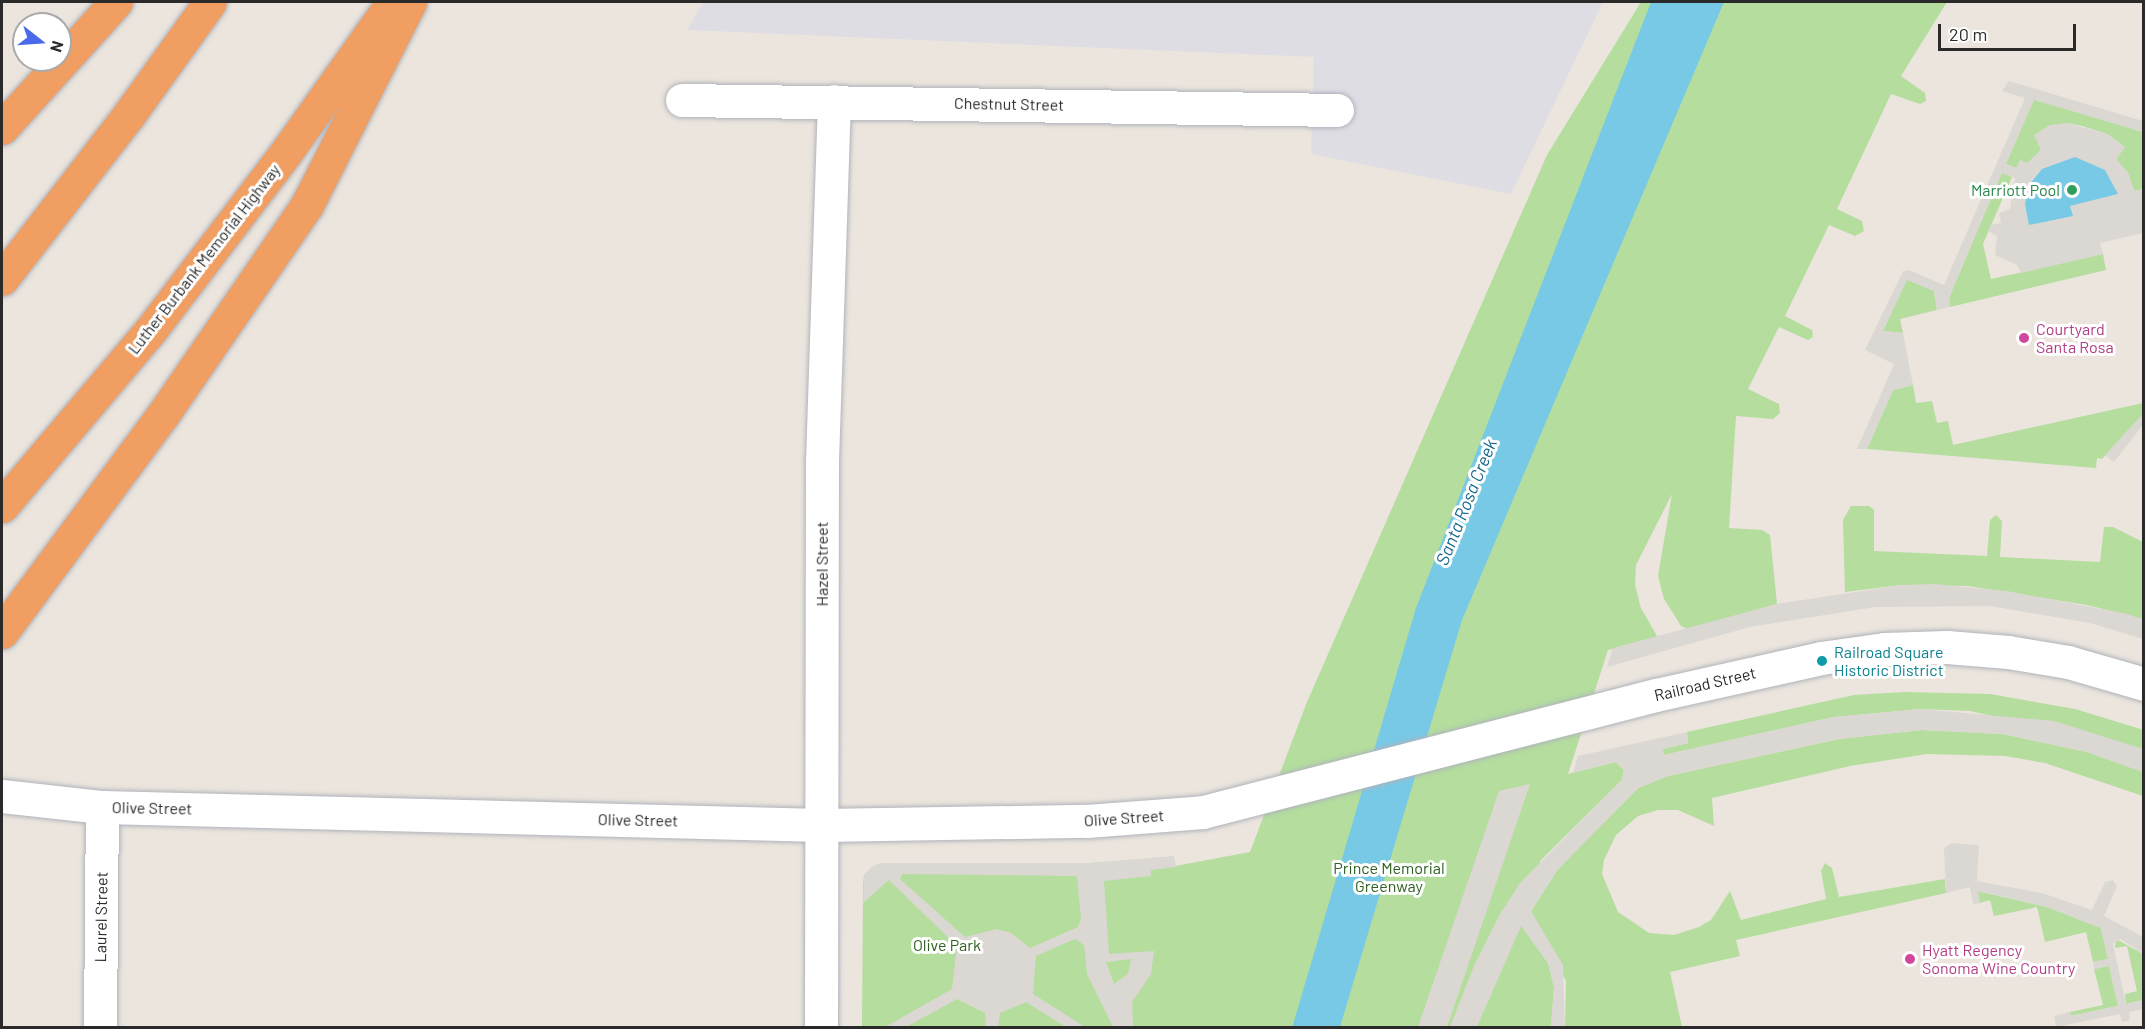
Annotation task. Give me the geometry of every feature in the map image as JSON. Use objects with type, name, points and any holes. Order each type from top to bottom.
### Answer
[{"type":"highway","points":[[2,128],[116,2]]},
{"type":"highway","points":[[2,279],[128,116],[210,2]]},
{"type":"highway","name":"Luther Burbank Memorial Highway","points":[[2,506],[157,322],[287,151],[393,2]]},
{"type":"highway","points":[[2,631],[162,416],[307,205],[410,2]]},
{"type":"street","name":"Chestnut Street","points":[[681,100],[1337,110]]},
{"type":"street","name":"Hazel Street","points":[[821,1028],[822,461],[834,101]]},
{"type":"street","name":"Railroad Street","points":[[1273,792],[1810,660],[1884,649],[1947,647],[2008,652],[2068,662],[2144,684]]},
{"type":"street","name":"Olive Street","points":[[2,796],[102,807],[822,825],[1087,821],[1203,812],[1273,792]]},
{"type":"street","name":"Laurel Street","points":[[100,1028],[102,807]]},
{"type":"shaded area","points":[[703,2],[1603,2],[1511,194],[1311,154],[1314,57],[687,30]]},
{"type":"shaded area","points":[[2009,81],[2143,121],[2143,132],[2034,100],[2006,164],[2016,168],[2020,160],[2027,163],[2041,150],[2034,135],[2050,125],[2067,123],[2107,134],[2125,147],[2116,159],[2128,173],[2134,191],[2143,189],[2143,233],[2100,243],[2103,254],[2021,273],[2017,265],[1995,255],[1997,236],[1988,231],[1991,225],[2001,223],[1999,213],[2010,209],[2015,178],[2002,173],[1949,298],[1950,307],[1937,310],[1934,291],[1907,280],[1883,331],[1903,333],[1913,385],[1893,390],[1867,449],[1857,449],[1894,364],[1865,350],[1903,271],[1909,270],[1944,285],[2025,98],[2002,91]],"holes":[[[2042,169],[2118,194],[2070,206],[2072,216],[2029,185]]]},
{"type":"shaded area","points":[[2143,414],[2143,425],[2114,462],[2105,455]]},
{"type":"shaded area","points":[[1934,584],[2007,591],[2128,614],[2143,620],[2143,639],[2090,623],[1990,606],[1876,607],[1750,627],[1607,667],[1613,648],[1777,604],[1901,585]]},
{"type":"shaded area","points":[[1921,709],[2054,721],[2143,749],[2143,772],[2087,752],[2003,734],[1921,730],[1839,739],[1668,776],[1638,788],[1558,869],[1531,911],[1563,965],[1565,1027],[1551,1027],[1554,987],[1548,963],[1521,926],[1477,1027],[1450,1027],[1474,966],[1500,914],[1520,883],[1622,780],[1624,770],[1616,762],[1573,773],[1578,756],[1687,732],[1688,743],[1663,749],[1664,755],[1834,717]]},
{"type":"shaded area","points":[[1530,784],[1447,1027],[1418,1027],[1499,791]]},
{"type":"shaded area","points":[[1951,843],[1979,845],[1977,881],[2042,893],[2092,910],[2105,882],[2113,880],[2117,886],[2104,916],[2143,937],[2143,954],[2121,939],[2113,944],[2126,1004],[2143,1000],[2143,1009],[2129,1012],[2130,1020],[2122,1022],[2120,1014],[2056,1027],[2054,1016],[2070,1012],[2072,1016],[2118,1006],[2109,966],[2094,969],[2093,962],[2108,959],[2101,928],[2047,907],[1978,891],[1980,903],[1973,904],[1970,887],[1946,893],[1944,848]]},
{"type":"shaded area","points":[[1174,856],[1176,867],[1151,870],[1151,876],[1104,881],[1109,954],[1154,951],[1151,974],[1132,1002],[1133,1027],[1113,1027],[1087,974],[1084,945],[1075,939],[1036,956],[1033,994],[1085,1027],[1066,1027],[1026,1002],[1000,1013],[998,1027],[986,1027],[985,1013],[957,999],[906,1027],[885,1027],[952,989],[957,946],[889,880],[863,903],[864,875],[872,867],[881,863],[1089,863]],"holes":[[[902,874],[1077,876],[1081,919],[1078,927],[1030,948],[1011,933],[997,929],[965,937],[900,879]],[[1131,959],[1128,974],[1114,984],[1106,962]]]},
{"type":"green space","name":"Prince Memorial Greenway","points":[[1641,2],[1947,2],[1901,76],[1925,93],[1926,101],[1920,104],[1891,94],[1837,209],[1862,221],[1864,231],[1855,236],[1829,225],[1785,316],[1812,330],[1813,337],[1808,340],[1779,327],[1748,389],[1779,404],[1780,413],[1773,419],[1736,416],[1729,528],[1762,530],[1770,535],[1777,604],[1688,629],[1681,626],[1664,599],[1658,576],[1672,494],[1636,565],[1635,585],[1641,608],[1658,638],[1608,650],[1568,774],[1616,762],[1624,770],[1622,780],[1541,860],[1521,925],[1548,963],[1554,987],[1551,1027],[862,1028],[863,886],[864,875],[872,867],[881,863],[1089,863],[1168,858],[1170,867],[1250,852],[1307,702],[1547,155]]},
{"type":"green space","points":[[2034,99],[2143,132],[2143,189],[2134,191],[2128,173],[2116,159],[2125,147],[2107,134],[2067,123],[2027,164],[2016,168],[2006,164]]},
{"type":"green space","points":[[2002,172],[2012,177],[1983,244],[1991,279],[2103,254],[2106,270],[1950,307],[1949,298]]},
{"type":"green space","points":[[1907,279],[1934,291],[1937,310],[1900,319],[1903,333],[1883,331]]},
{"type":"green space","points":[[1913,385],[1916,403],[1932,401],[1937,423],[1948,421],[1953,445],[2143,403],[2143,414],[2102,459],[2097,458],[2096,468],[1867,449],[1893,390]]},
{"type":"green space","points":[[1851,506],[1869,506],[1874,510],[1874,551],[1987,556],[1990,520],[1996,515],[2002,521],[2000,557],[2100,562],[2104,527],[2113,527],[2143,542],[2143,619],[2087,605],[1968,586],[1901,585],[1845,592],[1843,520]]},
{"type":"green space","points":[[1904,692],[1990,694],[2075,709],[2144,730],[2143,749],[1970,711],[1921,709],[1834,717],[1664,755],[1662,749],[1688,743],[1687,732],[1854,695]]},
{"type":"green space","points":[[1921,730],[2003,734],[2087,752],[2143,772],[2143,796],[2045,763],[2005,756],[1927,754],[1850,766],[1712,798],[1714,826],[1678,810],[1658,810],[1638,816],[1616,835],[1604,860],[1602,874],[1618,912],[1649,933],[1674,935],[1699,927],[1711,920],[1730,891],[1741,920],[1826,899],[1821,871],[1825,863],[1832,868],[1839,897],[1945,879],[1946,893],[1736,940],[1740,956],[1670,972],[1682,1027],[1565,1027],[1566,981],[1531,911],[1558,869],[1638,788],[1668,776],[1839,739]]},
{"type":"green space","points":[[1977,891],[2047,907],[2101,928],[2108,959],[2093,962],[2086,932],[2045,942],[2037,907],[1994,916],[1990,900],[1980,903]]},
{"type":"green space","points":[[2116,939],[2143,954],[2143,1000],[2126,1004],[2125,994],[2137,991],[2127,946],[2115,948]]},
{"type":"green space","points":[[2109,966],[2118,1006],[2071,1016],[2070,1012],[2103,1005],[2094,969]]},
{"type":"water","name":"Santa Rosa Creek","points":[[1651,2],[1724,2],[1462,620],[1340,1027],[1292,1028],[1416,608]]},
{"type":"water","name":"Marriott Pool","points":[[2075,157],[2105,170],[2118,194],[2070,206],[2073,216],[2029,225],[2025,204],[2029,185],[2042,169]]},
{"type":"place","name":"Marriott Pool","points":[[2072,190]]},
{"type":"place","name":"Courtyard Santa Rosa","points":[[2024,338]]},
{"type":"place","name":"Railroad Square Historic District","points":[[1822,661]]},
{"type":"place","name":"Hyatt Regency Sonoma Wine Country","points":[[1910,959]]},
{"type":"park label","name":"Olive Park","points":[[947,945]]}]
